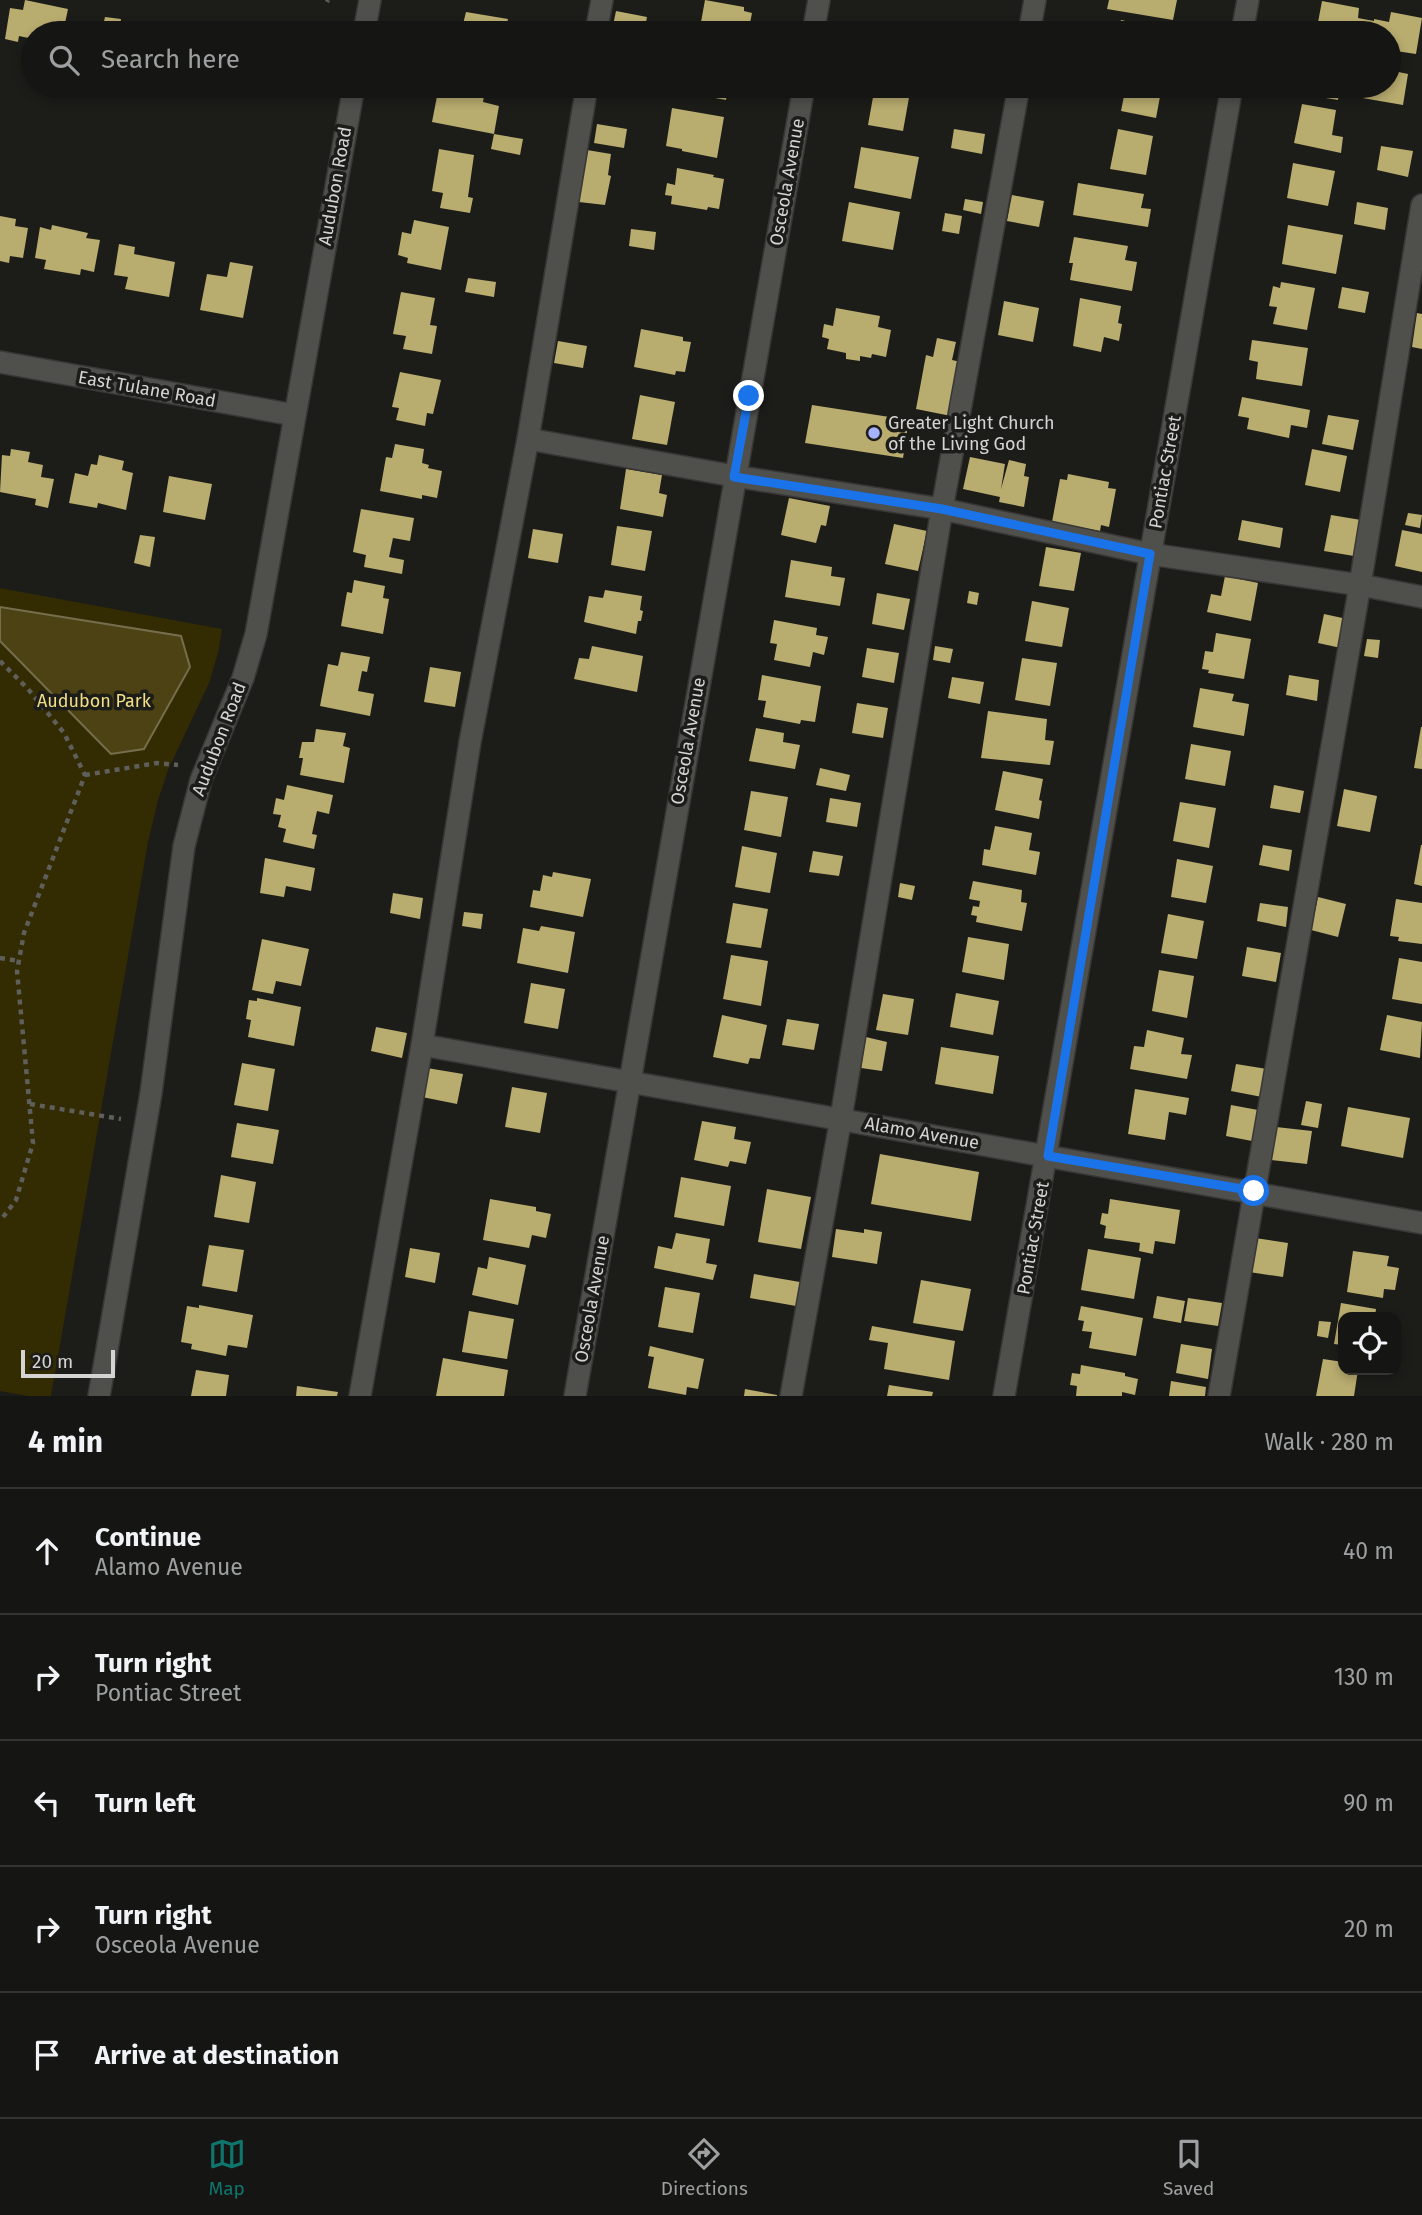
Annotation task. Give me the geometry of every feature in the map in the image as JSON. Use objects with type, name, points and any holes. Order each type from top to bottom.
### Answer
[{"type":"street","points":[[366,21],[370,0]]},
{"type":"street","points":[[598,21],[602,0]]},
{"type":"street","points":[[815,21],[819,0]]},
{"type":"street","points":[[1031,21],[1035,0]]},
{"type":"street","points":[[1244,21],[1248,0]]},
{"type":"street","name":"Audubon Road","points":[[99,1396],[146,1124],[184,846],[201,780],[243,678],[256,634],[352,98]]},
{"type":"street","points":[[360,1396],[422,1045],[470,742],[528,439],[585,98]]},
{"type":"street","name":"Osceola Avenue","points":[[575,1396],[802,98]]},
{"type":"street","points":[[791,1396],[841,1118],[942,509],[1017,98]]},
{"type":"street","name":"Pontiac Street","points":[[1004,1396],[1048,1156],[1230,98]]},
{"type":"street","points":[[1219,1396],[1360,585],[1422,205]]},
{"type":"street","name":"East Tulane Road","points":[[0,362],[295,415]]},
{"type":"street","points":[[528,439],[734,477],[942,509],[1150,554],[1360,585],[1422,597]]},
{"type":"street","name":"Alamo Avenue","points":[[422,1045],[1422,1223]]},
{"type":"path","points":[[0,661],[28,689],[64,733],[85,775],[24,933],[17,971],[33,1143],[16,1200],[0,1221]]},
{"type":"path","points":[[85,775],[157,763],[178,765]]},
{"type":"path","points":[[0,958],[19,961]]},
{"type":"path","points":[[30,1104],[146,1124]]},
{"type":"green space","name":"Audubon Park","points":[[0,588],[222,629],[209,683],[168,770],[148,842],[51,1396],[28,1396],[0,1391]]},
{"type":"shaded area","points":[[0,607],[181,636],[190,667],[144,749],[111,754],[0,641]]},
{"type":"building","points":[[25,0],[68,9],[66,21],[21,21],[21,36],[18,42],[5,39],[10,8],[23,10]]},
{"type":"building","points":[[705,0],[744,7],[744,11],[752,13],[750,21],[701,21]]},
{"type":"building","points":[[1109,0],[1177,0],[1173,20],[1107,9]]},
{"type":"building","points":[[1322,1],[1359,8],[1358,18],[1374,21],[1318,21]]},
{"type":"building","points":[[616,11],[647,17],[646,21],[614,21]]},
{"type":"building","points":[[466,12],[508,19],[508,21],[464,21]]},
{"type":"building","points":[[1391,12],[1422,18],[1416,54],[1401,52],[1401,21],[1389,21]]},
{"type":"building","points":[[105,17],[121,19],[121,21],[104,21]]},
{"type":"building","points":[[1401,73],[1408,74],[1403,105],[1362,98],[1401,98]]},
{"type":"building","points":[[437,98],[484,98],[483,102],[499,106],[494,134],[432,122]]},
{"type":"building","points":[[873,98],[909,98],[903,131],[868,125]]},
{"type":"building","points":[[1124,98],[1160,98],[1156,118],[1121,111]]},
{"type":"building","points":[[1302,104],[1336,110],[1332,135],[1343,137],[1341,153],[1294,143]]},
{"type":"building","points":[[672,108],[724,117],[717,158],[666,146]]},
{"type":"building","points":[[597,124],[627,129],[624,148],[594,143]]},
{"type":"building","points":[[954,129],[985,134],[982,154],[951,148]]},
{"type":"building","points":[[1118,129],[1153,136],[1146,175],[1110,169]]},
{"type":"building","points":[[494,134],[523,139],[520,155],[491,149]]},
{"type":"building","points":[[1381,146],[1413,151],[1408,177],[1377,170]]},
{"type":"building","points":[[861,147],[919,157],[911,199],[854,188]]},
{"type":"building","points":[[439,149],[474,155],[468,197],[473,198],[470,213],[440,208],[443,193],[432,191]]},
{"type":"building","points":[[587,150],[611,154],[608,175],[611,176],[605,205],[579,202]]},
{"type":"building","points":[[1293,163],[1335,171],[1328,206],[1287,198]]},
{"type":"building","points":[[677,168],[724,179],[719,209],[708,207],[707,210],[671,204],[672,196],[665,195],[667,183],[675,185]]},
{"type":"building","points":[[1078,183],[1144,194],[1141,208],[1151,209],[1148,227],[1073,215]]},
{"type":"building","points":[[1012,195],[1044,201],[1039,227],[1007,221]]},
{"type":"building","points":[[965,199],[983,202],[981,214],[963,210]]},
{"type":"building","points":[[849,202],[900,212],[893,250],[842,241]]},
{"type":"building","points":[[1357,202],[1388,208],[1385,230],[1354,224]]},
{"type":"building","points":[[945,213],[962,216],[959,234],[942,231]]},
{"type":"building","points":[[0,216],[16,219],[15,226],[28,228],[23,258],[10,256],[9,263],[0,261]]},
{"type":"building","points":[[414,220],[449,227],[441,270],[407,263],[408,258],[398,255],[402,232],[411,234]]},
{"type":"building","points":[[52,225],[88,233],[86,238],[100,240],[94,272],[81,269],[80,275],[44,269],[46,260],[35,258],[40,227],[51,230]]},
{"type":"building","points":[[1288,225],[1343,235],[1336,274],[1282,264]]},
{"type":"building","points":[[631,229],[656,232],[654,250],[629,246]]},
{"type":"building","points":[[1074,237],[1128,246],[1125,260],[1137,262],[1132,291],[1070,280],[1073,263],[1069,263]]},
{"type":"building","points":[[119,244],[135,247],[134,254],[175,262],[169,297],[125,289],[128,277],[114,275]]},
{"type":"building","points":[[230,262],[253,266],[243,318],[200,310],[207,274],[227,277]]},
{"type":"building","points":[[468,278],[496,282],[494,297],[465,292]]},
{"type":"building","points":[[1281,282],[1315,288],[1307,330],[1273,324],[1277,307],[1269,306],[1273,286],[1280,288]]},
{"type":"building","points":[[1342,287],[1369,292],[1365,313],[1338,308]]},
{"type":"building","points":[[401,292],[435,298],[430,325],[437,326],[432,354],[403,349],[406,336],[393,334]]},
{"type":"building","points":[[1080,298],[1121,306],[1119,341],[1104,337],[1101,352],[1073,346]]},
{"type":"building","points":[[1004,301],[1039,308],[1033,342],[998,335]]},
{"type":"building","points":[[836,308],[880,316],[878,327],[891,330],[886,357],[872,354],[871,358],[860,356],[860,361],[846,359],[846,353],[827,349],[829,339],[822,337],[824,324],[833,326]]},
{"type":"building","points":[[1417,313],[1422,314],[1422,349],[1412,347]]},
{"type":"building","points":[[641,329],[683,337],[683,341],[691,342],[685,372],[676,371],[675,375],[634,367]]},
{"type":"building","points":[[937,338],[956,342],[952,360],[961,362],[951,416],[916,409],[926,355],[933,357]]},
{"type":"building","points":[[1252,340],[1308,348],[1302,386],[1256,379],[1258,362],[1249,360]]},
{"type":"building","points":[[558,341],[587,346],[583,368],[554,363]]},
{"type":"building","points":[[400,372],[441,380],[433,414],[427,413],[425,426],[396,420],[399,408],[392,407]]},
{"type":"building","points":[[640,395],[675,402],[667,445],[632,439]]},
{"type":"building","points":[[1242,397],[1310,410],[1307,428],[1291,425],[1289,438],[1247,429],[1249,418],[1238,416]]},
{"type":"building","points":[[812,405],[909,420],[903,458],[805,443]]},
{"type":"building","points":[[1328,415],[1359,420],[1353,450],[1322,444]]},
{"type":"building","points":[[395,444],[424,449],[422,463],[429,465],[428,468],[442,471],[437,498],[422,495],[422,499],[380,491],[386,457],[392,458]]},
{"type":"building","points":[[11,449],[30,452],[28,462],[43,465],[41,477],[54,479],[48,508],[35,505],[36,499],[0,492],[2,455],[10,456]]},
{"type":"building","points":[[1312,449],[1347,456],[1340,492],[1305,485]]},
{"type":"building","points":[[99,455],[124,461],[122,470],[133,473],[126,510],[98,503],[97,508],[69,503],[75,473],[88,476],[91,464],[97,465]]},
{"type":"building","points":[[970,457],[1005,464],[1001,489],[1009,460],[1026,464],[1024,476],[1029,477],[1024,507],[999,502],[1000,497],[963,489]]},
{"type":"building","points":[[626,469],[662,475],[659,493],[667,495],[663,517],[620,509]]},
{"type":"building","points":[[1068,474],[1109,482],[1108,488],[1116,489],[1109,527],[1101,525],[1100,531],[1052,522],[1060,479],[1067,480]]},
{"type":"building","points":[[169,476],[212,484],[205,520],[163,512]]},
{"type":"building","points":[[789,498],[830,506],[826,526],[821,525],[816,543],[781,535]]},
{"type":"building","points":[[361,509],[414,518],[410,541],[393,538],[389,557],[404,560],[402,574],[364,567],[366,555],[353,552]]},
{"type":"building","points":[[1408,513],[1422,515],[1420,528],[1405,525]]},
{"type":"building","points":[[1331,515],[1361,520],[1354,556],[1324,551]]},
{"type":"building","points":[[1242,520],[1283,528],[1280,548],[1238,540]]},
{"type":"building","points":[[894,524],[927,531],[918,571],[885,564]]},
{"type":"building","points":[[617,526],[652,531],[645,571],[611,565]]},
{"type":"building","points":[[533,529],[563,534],[558,563],[528,558]]},
{"type":"building","points":[[1402,530],[1422,534],[1422,572],[1395,566]]},
{"type":"building","points":[[140,535],[155,537],[150,567],[134,563]]},
{"type":"building","points":[[1046,547],[1081,553],[1074,591],[1039,586]]},
{"type":"building","points":[[791,560],[832,567],[831,576],[845,578],[840,606],[785,597]]},
{"type":"building","points":[[1225,576],[1258,583],[1251,621],[1207,612],[1211,594],[1221,596]]},
{"type":"building","points":[[354,580],[385,586],[383,598],[389,599],[383,634],[341,626],[347,592],[352,593]]},
{"type":"building","points":[[605,590],[642,596],[640,610],[643,611],[636,634],[584,622],[589,596],[603,598]]},
{"type":"building","points":[[969,591],[979,593],[977,605],[967,603]]},
{"type":"building","points":[[877,593],[910,599],[904,630],[872,624]]},
{"type":"building","points":[[1032,601],[1069,608],[1062,647],[1025,641]]},
{"type":"building","points":[[1324,614],[1347,619],[1341,648],[1318,643]]},
{"type":"building","points":[[774,620],[817,628],[816,635],[828,637],[824,655],[813,652],[810,667],[774,660],[777,644],[770,643]]},
{"type":"building","points":[[1216,633],[1251,639],[1244,679],[1208,673],[1209,670],[1202,669],[1205,651],[1213,652]]},
{"type":"building","points":[[1367,639],[1380,640],[1378,658],[1364,656]]},
{"type":"building","points":[[592,646],[643,656],[637,692],[574,679],[579,658],[589,659]]},
{"type":"building","points":[[935,646],[953,649],[950,663],[933,660]]},
{"type":"building","points":[[867,648],[899,653],[894,683],[862,677]]},
{"type":"building","points":[[341,652],[370,657],[367,672],[362,671],[358,691],[374,694],[370,716],[320,706],[328,664],[338,666]]},
{"type":"building","points":[[1022,658],[1057,663],[1050,706],[1015,700]]},
{"type":"building","points":[[430,667],[461,672],[455,707],[424,702]]},
{"type":"building","points":[[762,675],[821,686],[815,722],[801,720],[800,724],[763,717],[766,701],[758,700]]},
{"type":"building","points":[[1289,675],[1319,680],[1317,701],[1286,695]]},
{"type":"building","points":[[952,677],[984,682],[980,704],[948,698]]},
{"type":"building","points":[[1200,688],[1234,694],[1232,701],[1249,704],[1244,736],[1193,727]]},
{"type":"building","points":[[857,703],[888,708],[883,738],[852,733]]},
{"type":"building","points":[[988,711],[1047,719],[1045,740],[1054,741],[1050,765],[981,758]]},
{"type":"building","points":[[1422,727],[1422,769],[1414,768]]},
{"type":"building","points":[[756,728],[784,733],[783,742],[800,745],[795,769],[749,761]]},
{"type":"building","points":[[316,729],[346,733],[343,746],[350,748],[344,783],[300,775],[302,742],[314,742]]},
{"type":"building","points":[[1191,744],[1231,751],[1225,786],[1185,779]]},
{"type":"building","points":[[820,768],[850,775],[846,791],[816,785]]},
{"type":"building","points":[[1003,771],[1043,779],[1039,819],[995,810]]},
{"type":"building","points":[[287,785],[333,795],[329,814],[317,811],[312,834],[317,835],[314,849],[283,842],[286,829],[278,827],[281,815],[273,814],[276,798],[284,800]]},
{"type":"building","points":[[1274,785],[1304,791],[1300,813],[1270,808]]},
{"type":"building","points":[[1344,789],[1377,796],[1370,832],[1337,826]]},
{"type":"building","points":[[751,791],[788,797],[781,837],[744,830]]},
{"type":"building","points":[[830,798],[861,803],[857,827],[826,822]]},
{"type":"building","points":[[1180,802],[1216,808],[1209,848],[1173,841]]},
{"type":"building","points":[[995,826],[1032,833],[1029,850],[1040,852],[1036,875],[982,865],[984,849],[990,850]]},
{"type":"building","points":[[1263,845],[1292,850],[1289,871],[1259,865]]},
{"type":"building","points":[[1422,845],[1422,886],[1414,884]]},
{"type":"building","points":[[742,846],[777,853],[770,893],[735,887]]},
{"type":"building","points":[[813,851],[843,856],[839,876],[809,872]]},
{"type":"building","points":[[265,858],[315,868],[311,891],[286,886],[284,897],[260,893]]},
{"type":"building","points":[[1177,859],[1213,866],[1206,903],[1171,897]]},
{"type":"building","points":[[553,872],[591,879],[583,917],[530,907],[533,890],[540,891],[543,875],[552,877]]},
{"type":"building","points":[[973,881],[1022,890],[1021,902],[1027,903],[1022,931],[976,922],[977,916],[971,915],[973,906],[979,907],[980,901],[969,899]]},
{"type":"building","points":[[900,883],[915,886],[912,900],[898,897]]},
{"type":"building","points":[[393,893],[423,898],[420,919],[390,913]]},
{"type":"building","points":[[1318,897],[1346,904],[1338,937],[1311,930]]},
{"type":"building","points":[[1396,899],[1422,903],[1422,944],[1398,941],[1399,937],[1390,936]]},
{"type":"building","points":[[733,903],[768,909],[761,948],[726,943]]},
{"type":"building","points":[[1260,903],[1288,907],[1286,927],[1257,921]]},
{"type":"building","points":[[464,912],[483,914],[481,929],[462,926]]},
{"type":"building","points":[[1168,914],[1204,921],[1197,959],[1161,953]]},
{"type":"building","points":[[541,926],[575,932],[568,973],[517,963],[523,928],[539,931]]},
{"type":"building","points":[[968,937],[1009,944],[1004,980],[962,972]]},
{"type":"building","points":[[262,939],[309,949],[301,986],[276,981],[273,994],[252,990]]},
{"type":"building","points":[[1247,947],[1281,953],[1276,982],[1242,976]]},
{"type":"building","points":[[731,955],[768,961],[761,1006],[723,999]]},
{"type":"building","points":[[1399,958],[1422,962],[1422,1004],[1392,999]]},
{"type":"building","points":[[1159,970],[1194,976],[1187,1018],[1152,1011]]},
{"type":"building","points":[[531,983],[565,989],[558,1029],[524,1023]]},
{"type":"building","points":[[956,993],[999,1001],[993,1035],[950,1027]]},
{"type":"building","points":[[883,994],[914,999],[908,1035],[876,1030]]},
{"type":"building","points":[[257,998],[301,1007],[294,1046],[248,1037],[251,1020],[246,1019],[249,1000],[257,1001]]},
{"type":"building","points":[[722,1015],[767,1025],[760,1059],[750,1058],[748,1064],[713,1057]]},
{"type":"building","points":[[1387,1015],[1422,1022],[1420,1058],[1380,1050]]},
{"type":"building","points":[[787,1019],[819,1024],[814,1050],[782,1045]]},
{"type":"building","points":[[376,1027],[407,1033],[402,1058],[371,1051]]},
{"type":"building","points":[[1147,1030],[1184,1038],[1181,1054],[1192,1055],[1187,1079],[1130,1069],[1134,1046],[1144,1047]]},
{"type":"building","points":[[866,1037],[887,1042],[882,1071],[861,1068]]},
{"type":"building","points":[[941,1047],[999,1056],[993,1094],[935,1084]]},
{"type":"building","points":[[242,1063],[275,1069],[268,1111],[234,1105]]},
{"type":"building","points":[[1236,1064],[1267,1069],[1262,1097],[1231,1091]]},
{"type":"building","points":[[427,1068],[463,1074],[457,1104],[422,1097]]},
{"type":"building","points":[[512,1087],[547,1093],[540,1133],[505,1127]]},
{"type":"building","points":[[1135,1089],[1189,1098],[1186,1115],[1169,1112],[1165,1140],[1128,1134]]},
{"type":"building","points":[[1306,1101],[1322,1104],[1318,1128],[1301,1125]]},
{"type":"building","points":[[1231,1105],[1258,1110],[1252,1141],[1226,1136]]},
{"type":"building","points":[[1348,1107],[1410,1118],[1403,1158],[1341,1146]]},
{"type":"building","points":[[702,1121],[736,1127],[734,1139],[751,1142],[746,1164],[730,1161],[728,1167],[694,1160]]},
{"type":"building","points":[[237,1123],[279,1130],[273,1164],[231,1157]]},
{"type":"building","points":[[1276,1127],[1312,1131],[1307,1164],[1271,1160]]},
{"type":"building","points":[[880,1154],[979,1172],[971,1221],[871,1204]]},
{"type":"building","points":[[221,1175],[256,1182],[249,1223],[214,1217]]},
{"type":"building","points":[[681,1177],[731,1186],[724,1226],[674,1217]]},
{"type":"building","points":[[767,1189],[811,1197],[801,1249],[758,1242]]},
{"type":"building","points":[[490,1199],[536,1207],[536,1211],[551,1214],[546,1238],[532,1235],[529,1248],[483,1240]]},
{"type":"building","points":[[1110,1199],[1180,1210],[1175,1244],[1155,1241],[1153,1254],[1139,1251],[1140,1243],[1104,1238],[1106,1226],[1100,1224],[1102,1213],[1108,1214]]},
{"type":"building","points":[[836,1229],[864,1233],[864,1229],[882,1232],[877,1264],[832,1257]]},
{"type":"building","points":[[676,1233],[710,1239],[706,1263],[717,1265],[713,1280],[654,1268],[658,1246],[672,1249]]},
{"type":"building","points":[[1255,1238],[1288,1243],[1283,1277],[1249,1272]]},
{"type":"building","points":[[209,1245],[244,1250],[237,1292],[202,1286]]},
{"type":"building","points":[[410,1248],[440,1253],[435,1283],[405,1277]]},
{"type":"building","points":[[1088,1249],[1141,1258],[1134,1299],[1081,1290]]},
{"type":"building","points":[[1353,1251],[1389,1256],[1387,1266],[1399,1268],[1395,1290],[1384,1289],[1383,1298],[1347,1292]]},
{"type":"building","points":[[489,1257],[526,1265],[518,1305],[472,1295],[478,1267],[487,1269]]},
{"type":"building","points":[[754,1274],[800,1282],[796,1306],[750,1298]]},
{"type":"building","points":[[921,1280],[971,1289],[963,1331],[913,1323]]},
{"type":"building","points":[[665,1287],[700,1293],[693,1333],[658,1327]]},
{"type":"building","points":[[1157,1296],[1185,1301],[1181,1323],[1153,1318]]},
{"type":"building","points":[[1188,1298],[1222,1303],[1218,1326],[1184,1321]]},
{"type":"building","points":[[1341,1303],[1376,1309],[1376,1312],[1339,1312]]},
{"type":"building","points":[[199,1305],[253,1315],[247,1348],[228,1345],[226,1356],[191,1349],[192,1344],[181,1342],[187,1306],[199,1308]]},
{"type":"building","points":[[1081,1306],[1143,1318],[1136,1356],[1089,1348],[1092,1332],[1082,1331],[1084,1321],[1078,1320]]},
{"type":"building","points":[[469,1311],[514,1319],[507,1359],[462,1352]]},
{"type":"building","points":[[1319,1321],[1331,1322],[1328,1338],[1317,1336]]},
{"type":"building","points":[[1338,1321],[1338,1344],[1334,1344]]},
{"type":"building","points":[[872,1326],[955,1341],[949,1380],[884,1369],[888,1343],[869,1340]]},
{"type":"building","points":[[1181,1344],[1212,1349],[1208,1379],[1176,1373]]},
{"type":"building","points":[[650,1346],[704,1359],[698,1389],[687,1387],[686,1395],[648,1388],[654,1357],[648,1356]]},
{"type":"building","points":[[443,1358],[508,1370],[504,1396],[436,1396]]},
{"type":"building","points":[[1323,1359],[1338,1361],[1338,1375],[1357,1375],[1354,1396],[1316,1396]]},
{"type":"building","points":[[1081,1365],[1125,1373],[1125,1376],[1138,1379],[1135,1395],[1122,1392],[1122,1396],[1076,1396],[1077,1386],[1070,1385],[1072,1373],[1080,1374]]},
{"type":"building","points":[[196,1370],[229,1375],[226,1396],[191,1396]]},
{"type":"building","points":[[1171,1381],[1206,1387],[1205,1396],[1169,1396]]},
{"type":"building","points":[[889,1385],[933,1392],[932,1396],[887,1396]]},
{"type":"building","points":[[297,1386],[338,1392],[337,1396],[296,1396]]},
{"type":"building","points":[[745,1389],[777,1395],[777,1396],[744,1396]]},
{"type":"place","name":"Greater Light Church of the Living God","points":[[874,433]]},
{"type":"route","points":[[749,396],[734,477],[942,509],[1150,554],[1048,1156],[1254,1191]]}]
